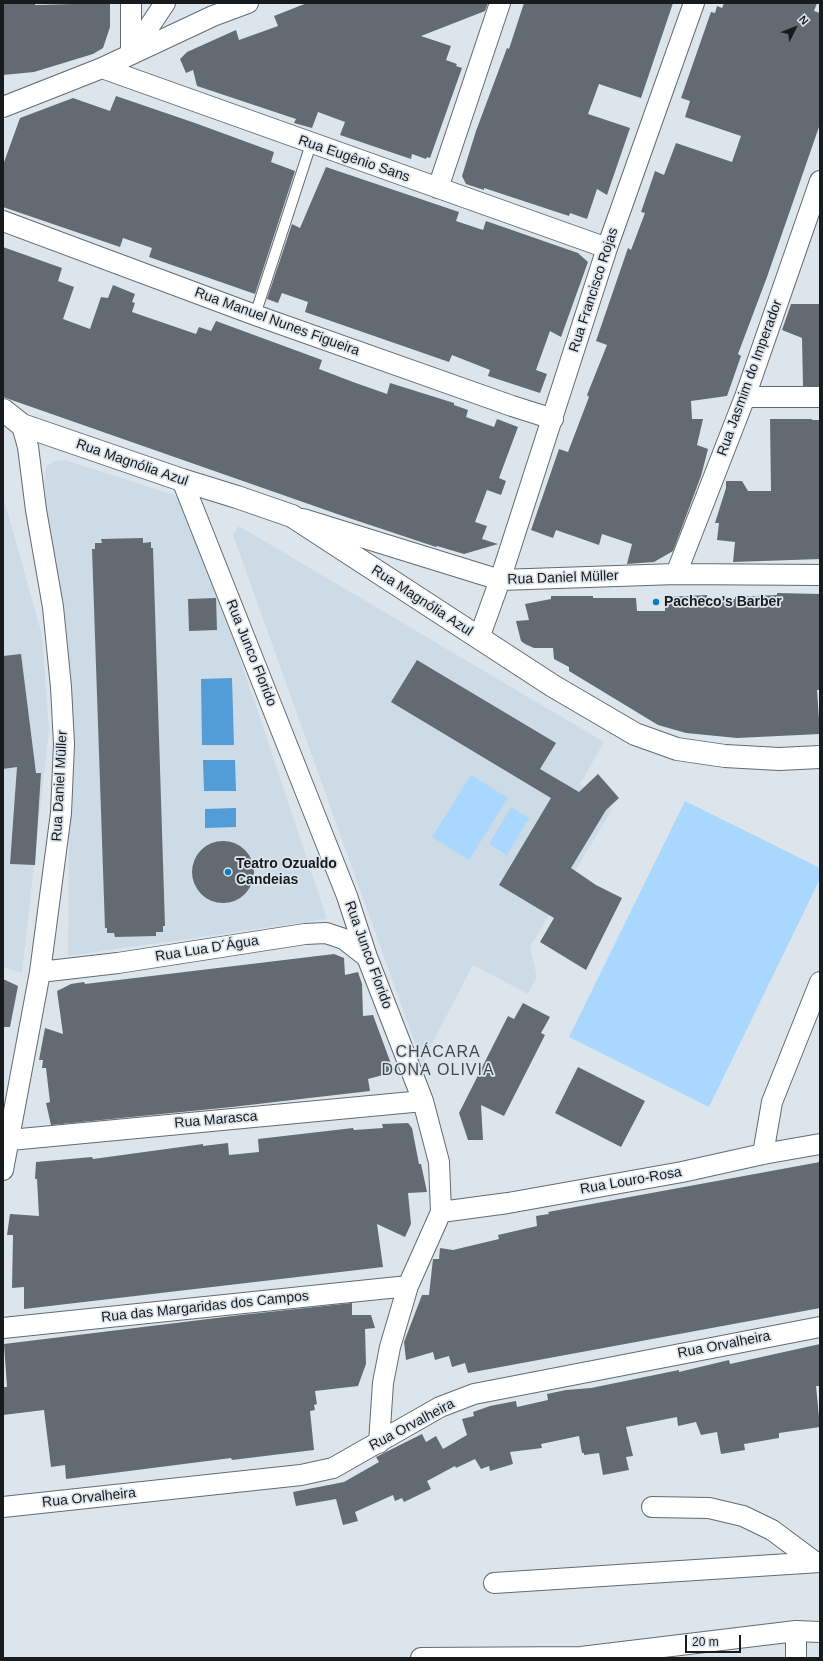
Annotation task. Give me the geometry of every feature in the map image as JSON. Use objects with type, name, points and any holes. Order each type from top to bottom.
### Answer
[{"type":"street","points":[[131,3],[131,54]]},
{"type":"street","points":[[131,54],[165,3]]},
{"type":"street","points":[[3,107],[102,68],[131,54],[207,10],[248,3]]},
{"type":"street","points":[[438,188],[500,3]]},
{"type":"street","name":"Rua Francisco Rojas","points":[[479,638],[500,580],[607,248],[694,3]]},
{"type":"street","name":"Rua Eugênio Sans","points":[[102,68],[311,144],[607,248]]},
{"type":"street","name":"Rua Jasmim do Imperador","points":[[676,574],[813,220],[820,181]]},
{"type":"street","name":"Rua Manuel Nunes Figueira","points":[[3,222],[255,315],[552,419]]},
{"type":"street","points":[[745,398],[820,397]]},
{"type":"street","points":[[3,410],[22,425]]},
{"type":"street","name":"Rua Daniel Müller","points":[[3,1170],[10,1140],[40,972],[61,813],[64,744],[61,687],[53,607],[36,510],[28,447],[22,425]]},
{"type":"street","name":"Rua Magnólia Azul","points":[[22,425],[292,516],[553,686],[635,734],[678,749],[725,756],[779,759],[820,757]]},
{"type":"street","name":"Rua Junco Florido","points":[[182,480],[347,896],[367,957],[423,1101],[439,1162],[441,1212],[408,1286],[390,1347],[384,1383],[379,1443]]},
{"type":"street","name":"Rua Daniel Müller","points":[[292,516],[500,580],[676,574],[820,575]]},
{"type":"street","name":"Rua Lua D´Água","points":[[40,972],[118,963],[305,934],[326,933],[344,939],[367,957]]},
{"type":"street","points":[[763,1154],[772,1102],[820,982]]},
{"type":"street","name":"Rua Marasca","points":[[10,1140],[423,1101]]},
{"type":"street","name":"Rua Louro-Rosa","points":[[441,1212],[508,1203],[674,1173],[763,1154],[820,1144]]},
{"type":"street","name":"Rua das Margaridas dos Campos","points":[[3,1328],[408,1286]]},
{"type":"street","name":"Rua Orvalheira","points":[[3,1507],[301,1475],[334,1468],[440,1407],[474,1394],[820,1327]]},
{"type":"street","points":[[652,1507],[708,1508],[743,1516],[772,1530],[818,1562]]},
{"type":"street","points":[[494,1583],[818,1562]]},
{"type":"street","points":[[796,1631],[796,1658]]},
{"type":"street","points":[[421,1658],[581,1657],[796,1631],[820,1632]]},
{"type":"lane","points":[[255,315],[311,144]]},
{"type":"shaded area","points":[[65,460],[177,496],[220,598],[327,919],[68,956],[70,732],[44,481],[46,467],[54,461]]},
{"type":"shaded area","points":[[3,496],[42,635],[49,730],[22,973],[3,967]]},
{"type":"shaded area","points":[[239,526],[604,742],[580,784],[612,809],[530,947],[537,977],[528,994],[473,965],[422,1063],[233,535]]},
{"type":"shaded area","points":[[232,678],[234,745],[202,745],[201,679]]},
{"type":"shaded area","points":[[203,760],[235,760],[236,791],[204,791]]},
{"type":"shaded area","points":[[471,775],[508,798],[469,860],[432,837]]},
{"type":"shaded area","points":[[685,801],[820,868],[820,879],[709,1107],[569,1037]]},
{"type":"shaded area","points":[[511,807],[529,818],[507,855],[489,844]]},
{"type":"shaded area","points":[[236,808],[236,827],[205,828],[205,809]]},
{"type":"building","points":[[3,3],[35,3],[35,5],[110,3],[110,27],[103,48],[93,54],[34,72],[3,75]]},
{"type":"building","points":[[307,3],[488,3],[485,11],[421,36],[451,46],[446,60],[457,64],[456,66],[462,68],[430,158],[427,157],[426,159],[412,154],[411,159],[340,135],[345,122],[318,112],[312,128],[294,123],[296,119],[197,86],[193,70],[186,73],[180,59],[187,52],[236,30],[239,40],[278,26],[274,16]]},
{"type":"building","points":[[524,3],[673,3],[641,98],[599,84],[588,114],[630,128],[607,195],[597,189],[587,219],[570,213],[569,216],[484,188],[484,190],[466,184],[462,176],[476,131],[507,48],[509,49]]},
{"type":"building","points":[[724,3],[817,3],[814,11],[820,13],[820,124],[767,277],[738,354],[741,356],[727,396],[691,401],[692,419],[703,419],[697,445],[708,449],[701,476],[673,551],[654,562],[627,564],[632,544],[602,534],[599,545],[556,530],[553,538],[531,530],[559,449],[568,452],[589,397],[587,395],[607,345],[596,341],[628,248],[631,250],[645,213],[641,212],[655,171],[664,175],[676,143],[732,162],[741,136],[685,117],[690,101],[681,98],[711,12],[715,13],[717,6],[722,8]]},
{"type":"building","points":[[116,96],[274,152],[271,162],[295,171],[255,294],[149,257],[152,248],[123,238],[120,247],[3,207],[3,165],[20,118],[73,98],[110,111]]},
{"type":"building","points":[[326,167],[459,212],[456,221],[483,230],[486,221],[578,253],[588,262],[561,337],[550,331],[536,370],[547,374],[540,393],[488,376],[490,370],[452,355],[449,362],[305,312],[308,302],[282,293],[278,303],[267,299],[292,224],[300,228]]},
{"type":"building","points":[[3,247],[62,268],[58,281],[74,287],[63,319],[90,329],[101,297],[108,298],[113,285],[135,294],[132,302],[135,303],[132,312],[196,334],[199,327],[211,331],[216,321],[322,360],[319,369],[387,394],[390,383],[454,403],[454,405],[468,410],[466,417],[494,427],[497,419],[518,427],[499,478],[506,481],[501,495],[487,490],[475,522],[487,526],[482,539],[498,544],[464,554],[437,546],[436,547],[3,397]]},
{"type":"building","points":[[791,304],[820,304],[820,386],[803,386],[802,338],[782,330]]},
{"type":"building","points":[[770,419],[820,420],[820,559],[733,562],[735,542],[717,540],[719,523],[715,523],[726,488],[726,481],[742,481],[748,491],[771,491]]},
{"type":"building","points":[[143,538],[143,543],[151,542],[151,548],[153,548],[165,926],[163,926],[163,932],[156,932],[156,936],[115,937],[114,933],[107,933],[107,928],[105,928],[92,549],[95,549],[95,543],[102,543],[101,539]]},
{"type":"building","points":[[777,593],[820,594],[820,690],[817,690],[820,734],[737,738],[686,733],[658,725],[569,671],[569,667],[554,659],[553,648],[534,648],[525,644],[521,641],[516,621],[529,620],[525,604],[551,599],[551,596],[636,598],[637,611],[665,611],[665,597],[707,595],[707,600],[735,599],[735,597],[777,595]]},
{"type":"building","points":[[216,598],[217,630],[189,631],[188,599]]},
{"type":"building","points":[[21,654],[36,773],[41,773],[35,865],[10,864],[17,767],[3,769],[3,656]]},
{"type":"building","points":[[417,660],[556,743],[540,769],[579,792],[598,774],[619,798],[606,810],[571,868],[596,885],[622,898],[586,970],[540,942],[554,918],[499,885],[551,798],[391,702]]},
{"type":"building","points":[[217,841],[229,841],[245,850],[252,860],[254,872],[252,884],[245,894],[229,903],[217,903],[206,898],[197,889],[192,878],[192,866],[197,855],[206,846]]},
{"type":"building","points":[[334,954],[344,958],[345,975],[358,972],[362,984],[363,1016],[373,1015],[394,1072],[368,1079],[370,1091],[232,1107],[51,1125],[46,1103],[50,1102],[46,1068],[42,1068],[43,1060],[39,1060],[45,1028],[63,1034],[57,991],[71,984],[84,982],[85,984]]},
{"type":"building","points":[[3,979],[18,986],[10,1027],[3,1027]]},
{"type":"building","points":[[523,1003],[550,1017],[541,1033],[545,1035],[504,1116],[481,1105],[483,1140],[468,1140],[459,1113],[508,1016],[514,1019]]},
{"type":"building","points":[[578,1067],[645,1101],[621,1147],[555,1113]]},
{"type":"building","points":[[408,1123],[412,1128],[419,1164],[421,1164],[427,1192],[408,1193],[411,1224],[405,1237],[377,1224],[383,1267],[24,1309],[24,1287],[12,1288],[13,1235],[7,1235],[10,1214],[39,1216],[37,1179],[35,1179],[36,1162],[92,1157],[93,1159],[203,1144],[203,1146],[228,1143],[229,1155],[259,1152],[258,1139],[353,1128],[354,1130],[383,1128],[382,1124]]},
{"type":"building","points":[[820,1162],[820,1308],[468,1373],[465,1363],[452,1367],[449,1356],[435,1360],[433,1352],[406,1360],[404,1342],[422,1295],[429,1295],[433,1259],[439,1259],[440,1248],[453,1250],[499,1239],[498,1235],[537,1226],[536,1216],[549,1214],[548,1212]]},
{"type":"building","points":[[352,1303],[352,1315],[371,1315],[375,1328],[365,1329],[366,1364],[358,1386],[315,1391],[317,1404],[314,1405],[315,1410],[310,1411],[314,1450],[232,1460],[231,1458],[66,1479],[65,1465],[51,1467],[44,1410],[3,1415],[3,1387],[7,1387],[4,1344]]},
{"type":"building","points":[[820,1344],[820,1386],[816,1386],[820,1427],[779,1433],[779,1438],[744,1444],[745,1450],[721,1454],[717,1432],[701,1435],[696,1422],[678,1426],[677,1417],[626,1427],[633,1456],[626,1457],[629,1470],[603,1475],[599,1453],[584,1455],[584,1453],[582,1453],[579,1436],[541,1444],[542,1448],[510,1452],[513,1464],[490,1471],[489,1466],[481,1469],[475,1459],[456,1468],[455,1466],[427,1481],[431,1489],[404,1502],[402,1498],[395,1501],[393,1495],[355,1512],[358,1521],[343,1525],[336,1499],[296,1506],[293,1492],[344,1482],[379,1462],[376,1457],[422,1434],[426,1442],[436,1436],[443,1449],[467,1435],[462,1419],[474,1416],[473,1412],[490,1406],[516,1401],[517,1407],[548,1400],[547,1394],[566,1390],[591,1388],[679,1370],[679,1372],[729,1360],[730,1364]]},
{"type":"place","name":"Pacheco’s Barber","points":[[656,602]]},
{"type":"place","name":"Teatro Ozualdo Candeias","points":[[228,872]]},
{"type":"district","name":"CHÁCARA DONA OLIVIA","points":[[438,1062]]}]
